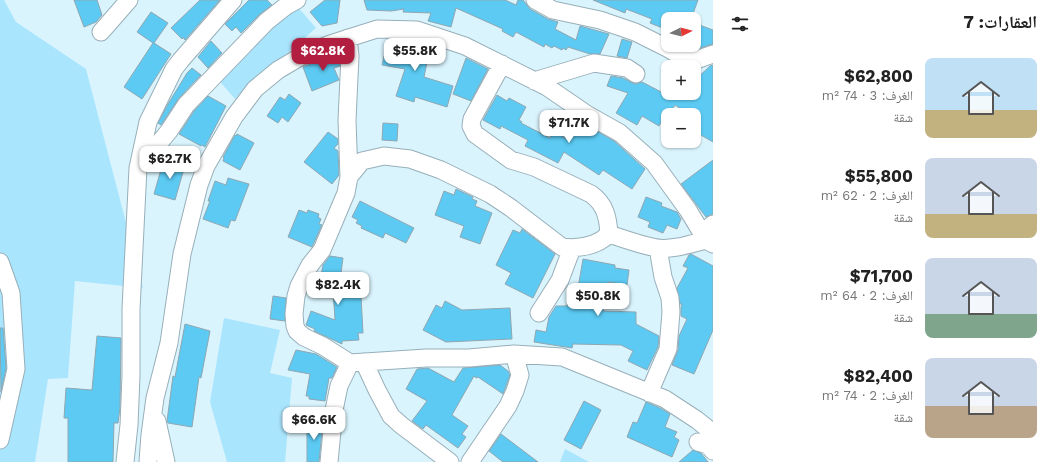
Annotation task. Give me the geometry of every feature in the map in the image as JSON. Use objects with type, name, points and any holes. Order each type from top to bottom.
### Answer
[{"type":"street","points":[[101,32],[129,0]]},
{"type":"street","points":[[125,462],[129,425],[131,308],[138,168],[148,122],[174,69],[180,60],[233,0]]},
{"type":"street","points":[[138,168],[169,132],[186,105],[267,21],[286,6],[297,0]]},
{"type":"street","points":[[534,0],[553,10],[600,20],[636,32],[686,59],[696,60],[713,54]]},
{"type":"street","points":[[148,462],[155,398],[169,344],[182,254],[199,185],[206,166],[216,146],[234,117],[255,89],[278,70],[300,57],[348,38],[377,29],[417,30],[465,46],[547,87],[588,116],[620,133],[654,163],[708,235],[678,247],[658,248],[609,234]]},
{"type":"street","points":[[348,38],[350,56],[347,120],[349,177],[346,193],[322,250],[310,265],[299,286],[294,314],[295,326],[297,331],[304,337],[357,363],[377,390],[391,416],[450,462]]},
{"type":"street","points":[[534,81],[594,63],[627,68],[636,74]]},
{"type":"street","points":[[349,177],[362,161],[370,158],[384,156],[410,159],[441,170],[490,194],[512,208],[562,247],[585,247],[602,241],[609,234],[608,221],[603,206],[598,199],[534,167],[511,160],[475,134],[471,126],[472,119],[502,64]]},
{"type":"street","points":[[539,313],[560,280],[572,248]]},
{"type":"street","points":[[649,393],[668,349],[671,312],[670,298],[663,277],[658,248]]},
{"type":"street","points":[[0,262],[11,293],[16,369],[0,440]]},
{"type":"street","points":[[470,462],[508,406],[515,391],[520,375],[514,354]]},
{"type":"street","points":[[329,462],[334,410],[339,386],[357,363],[426,358],[469,358],[514,354],[562,357],[665,399],[697,420],[713,433]]},
{"type":"street","points":[[152,417],[157,421],[166,462]]},
{"type":"street","points":[[698,442],[708,445],[713,451]]},
{"type":"shaded area","points":[[0,0],[4,0],[16,22],[86,69],[143,288],[75,281],[68,378],[48,379],[35,462],[0,462]]},
{"type":"shaded area","points":[[297,6],[316,28],[235,99],[216,77]]},
{"type":"shaded area","points":[[224,318],[280,330],[270,373],[292,378],[285,462],[227,462],[210,402]]},
{"type":"shaded area","points":[[565,449],[589,462],[560,462]]},
{"type":"building","points":[[74,0],[97,0],[102,15],[96,22],[84,27]]},
{"type":"building","points":[[200,0],[220,0],[185,40],[183,37],[182,39],[171,28]]},
{"type":"building","points":[[249,0],[267,0],[272,5],[260,14],[241,33],[236,27],[232,31],[225,24]]},
{"type":"building","points":[[325,0],[340,0],[337,23],[322,26],[310,12]]},
{"type":"building","points":[[364,0],[505,0],[516,5],[518,0],[523,0],[530,9],[548,19],[558,22],[555,29],[576,40],[580,26],[609,34],[600,54],[590,54],[568,47],[566,50],[563,48],[562,50],[554,46],[552,48],[545,44],[544,47],[516,32],[513,37],[502,31],[503,29],[456,8],[451,27],[428,21],[431,13],[403,12],[404,9],[391,11],[367,10]]},
{"type":"building","points":[[593,0],[698,0],[694,12],[661,12],[661,27],[650,23],[652,19],[626,9],[625,13]]},
{"type":"building","points":[[151,12],[168,23],[154,43],[171,54],[142,99],[124,87],[153,43],[137,32]]},
{"type":"building","points":[[701,26],[713,30],[713,44],[701,48]]},
{"type":"building","points":[[388,39],[415,40],[424,43],[423,46],[430,48],[424,77],[453,86],[447,107],[415,97],[414,102],[396,96],[405,69],[382,65]]},
{"type":"building","points":[[622,39],[632,42],[627,58],[617,56]]},
{"type":"building","points":[[211,41],[222,53],[208,68],[198,57]]},
{"type":"building","points":[[339,52],[340,66],[334,68],[339,80],[312,91],[303,67]]},
{"type":"building","points":[[466,58],[488,69],[471,101],[453,94]]},
{"type":"building","points":[[713,65],[713,142],[701,135],[701,108],[680,108],[675,105],[673,108],[661,108],[661,122],[659,126],[642,116],[637,125],[616,113],[628,93],[607,86],[611,76],[623,78],[635,84],[642,82],[661,92],[661,100],[701,100],[701,74]]},
{"type":"building","points":[[192,68],[201,75],[179,98],[161,125],[158,123],[168,104],[187,73]]},
{"type":"building","points":[[289,94],[301,103],[288,122],[282,117],[278,123],[267,116],[280,97],[285,100]]},
{"type":"building","points":[[497,95],[507,101],[509,98],[526,107],[519,120],[522,122],[521,123],[550,138],[553,131],[569,140],[577,124],[593,133],[595,130],[614,141],[645,169],[632,189],[603,170],[599,175],[564,152],[558,163],[525,146],[528,140],[501,126],[500,129],[483,120]]},
{"type":"building","points":[[208,96],[226,106],[205,147],[179,134],[194,111]]},
{"type":"building","points":[[383,123],[398,124],[397,141],[382,140]]},
{"type":"building","points":[[328,132],[338,139],[338,144],[334,148],[338,151],[339,175],[332,184],[304,162]]},
{"type":"building","points":[[237,134],[254,143],[240,170],[223,161],[223,157]]},
{"type":"building","points":[[164,159],[185,165],[175,200],[154,194]]},
{"type":"building","points":[[713,160],[713,214],[706,217],[681,184]]},
{"type":"building","points":[[228,178],[249,184],[235,221],[231,220],[228,228],[203,219],[210,201],[208,201],[215,181],[226,185]]},
{"type":"building","points":[[456,189],[473,197],[472,199],[477,201],[475,206],[492,213],[480,244],[460,237],[464,226],[435,215],[444,191],[454,195]]},
{"type":"building","points":[[646,197],[662,203],[661,206],[677,212],[681,219],[677,229],[667,225],[663,233],[648,227],[650,222],[638,217]]},
{"type":"building","points":[[360,201],[414,228],[406,243],[385,233],[383,238],[361,228],[362,226],[356,223],[358,220],[352,217]]},
{"type":"building","points":[[299,210],[307,213],[308,210],[319,214],[318,217],[321,219],[319,224],[322,225],[312,247],[288,237]]},
{"type":"building","points":[[522,229],[555,254],[533,298],[505,284],[511,273],[496,265],[513,230],[520,233]]},
{"type":"building","points":[[691,254],[713,266],[713,330],[694,374],[672,365],[678,350],[679,336],[687,319],[681,316],[682,304],[680,304],[677,288],[688,268],[683,266]]},
{"type":"building","points":[[330,256],[343,258],[341,273],[347,274],[346,297],[361,296],[363,333],[358,333],[359,340],[342,341],[342,344],[314,331],[315,329],[306,325],[311,311],[335,320],[333,289],[319,287],[323,265]]},
{"type":"building","points":[[583,259],[615,265],[615,268],[629,270],[627,285],[608,282],[603,311],[636,312],[636,324],[659,336],[658,347],[647,370],[628,361],[633,351],[621,345],[573,344],[572,348],[534,342],[536,330],[546,332],[549,317],[556,306],[567,306],[570,286],[578,288]]},
{"type":"building","points":[[273,296],[286,298],[285,321],[270,319]]},
{"type":"building","points":[[445,301],[462,310],[510,308],[512,339],[446,342],[423,330],[436,305],[442,308]]},
{"type":"building","points":[[185,324],[210,331],[201,378],[199,377],[192,427],[168,423],[167,421],[173,376],[175,377]]},
{"type":"building","points":[[0,328],[3,328],[6,368],[1,392]]},
{"type":"building","points":[[97,336],[121,338],[120,408],[118,423],[114,423],[113,462],[68,462],[68,418],[64,418],[66,388],[92,390]]},
{"type":"building","points":[[296,350],[316,354],[337,367],[332,378],[329,378],[325,401],[309,399],[309,396],[306,396],[310,374],[288,370]]},
{"type":"building","points":[[500,365],[508,371],[510,375],[503,394],[478,377],[476,378],[474,376],[452,415],[468,426],[462,434],[466,437],[458,448],[426,425],[423,429],[412,421],[427,401],[406,389],[417,369],[428,368],[454,382],[463,368]]},
{"type":"building","points":[[584,401],[601,410],[581,449],[564,440]]},
{"type":"building","points":[[646,402],[670,414],[665,427],[677,432],[674,437],[679,440],[672,457],[627,437],[633,422],[637,423]]},
{"type":"building","points":[[313,420],[323,421],[319,462],[307,462],[307,426],[313,426]]},
{"type":"building","points":[[501,434],[538,462],[503,462],[489,451]]},
{"type":"building","points":[[693,450],[701,453],[708,462],[679,462]]}]
